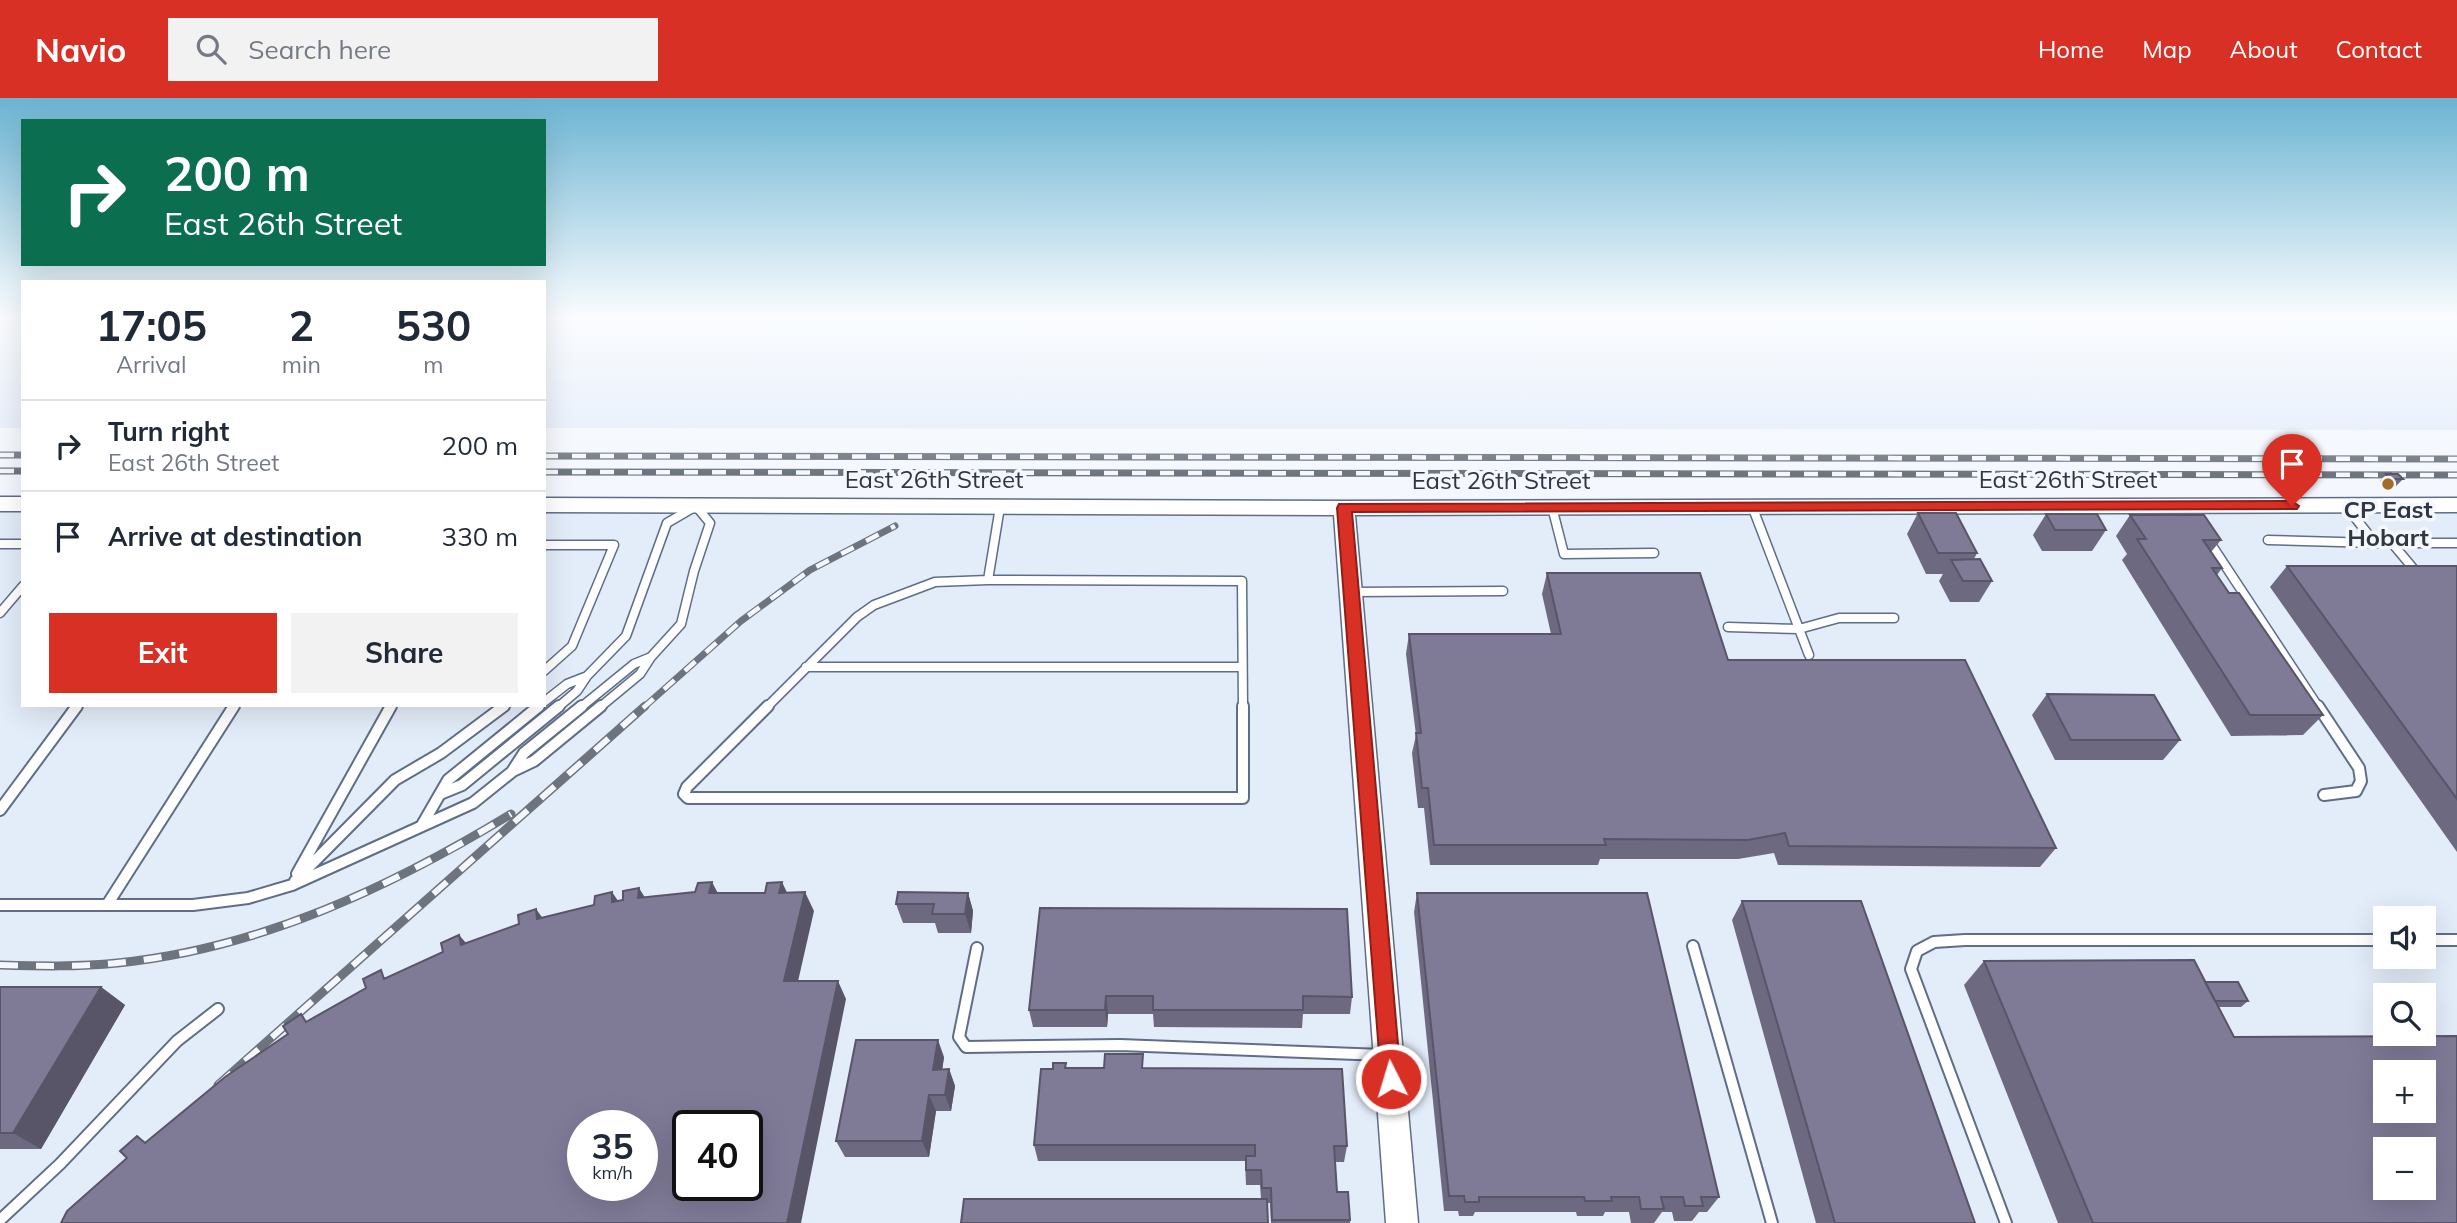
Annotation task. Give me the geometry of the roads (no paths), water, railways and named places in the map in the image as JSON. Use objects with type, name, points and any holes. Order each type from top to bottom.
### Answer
[{"type":"street","points":[[0,504],[21,504]]},
{"type":"street","name":"East 26th Street","points":[[546,505],[1344,508],[1752,506],[2187,511],[2457,505]]},
{"type":"street","points":[[1344,508],[1402,1223]]},
{"type":"lane","points":[[0,905],[192,905],[248,898],[292,885],[473,803],[513,771],[534,761],[609,701],[645,670],[651,657],[675,632],[684,616],[694,571],[710,523],[696,506],[667,523],[626,636],[587,676],[577,691],[463,785],[440,794]]},
{"type":"lane","points":[[988,580],[1000,506]]},
{"type":"lane","points":[[1752,506],[1809,655]]},
{"type":"lane","points":[[2346,506],[2375,543]]},
{"type":"lane","points":[[1552,507],[1564,554],[1654,553]]},
{"type":"lane","points":[[2199,528],[2231,572],[2359,768],[2361,781],[2356,791],[2324,795]]},
{"type":"lane","points":[[2268,541],[2457,543]]},
{"type":"lane","points":[[2392,542],[2413,572],[2425,577]]},
{"type":"lane","points":[[0,544],[21,544]]},
{"type":"lane","points":[[546,545],[614,545],[572,646],[546,669]]},
{"type":"lane","points":[[1242,581],[1243,798],[688,799],[684,794],[687,787],[806,667],[857,617],[874,605],[935,582],[1242,581]]},
{"type":"lane","points":[[0,613],[21,588]]},
{"type":"lane","points":[[1351,592],[1503,590]]},
{"type":"lane","points":[[1728,627],[1799,629],[1839,618],[1894,618]]},
{"type":"lane","points":[[806,667],[1242,667]]},
{"type":"lane","points":[[546,700],[567,684],[587,676]]},
{"type":"lane","points":[[0,810],[77,707]]},
{"type":"lane","points":[[107,905],[233,707]]},
{"type":"lane","points":[[292,885],[390,707]]},
{"type":"lane","points":[[292,885],[395,780],[451,746],[502,707]]},
{"type":"lane","points":[[422,825],[448,780],[538,707]]},
{"type":"lane","points":[[2006,1223],[1912,969],[1917,951],[1934,942],[1965,940],[2373,940]]},
{"type":"lane","points":[[2436,940],[2457,940]]},
{"type":"lane","points":[[1693,946],[1772,1223]]},
{"type":"lane","points":[[977,948],[959,1037],[966,1047],[1120,1045],[1389,1055]]},
{"type":"lane","points":[[0,1220],[60,1164],[177,1041],[218,1009]]},
{"type":"railway","points":[[0,455],[21,455]]},
{"type":"railway","points":[[546,456],[2457,459]]},
{"type":"railway","points":[[0,471],[21,471]]},
{"type":"railway","points":[[546,472],[2457,475]]},
{"type":"railway","points":[[643,708],[741,621],[810,570],[895,526]]},
{"type":"railway","points":[[218,1085],[645,706]]},
{"type":"railway","points":[[0,965],[73,966],[117,963],[170,956],[222,944],[322,911],[371,890],[511,814]]},
{"type":"place","name":"CP East Hobart","points":[[2388,484]]}]
